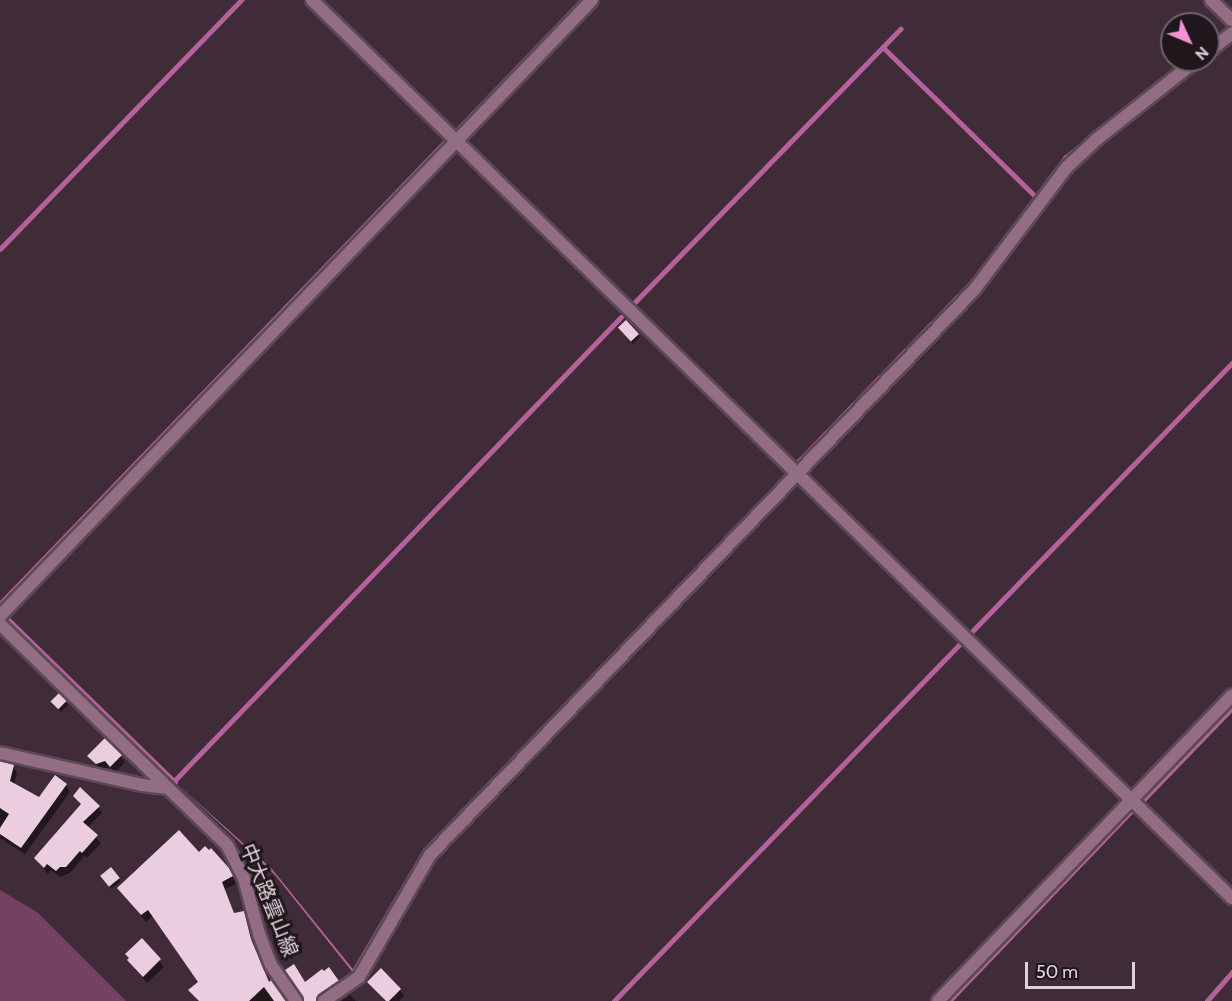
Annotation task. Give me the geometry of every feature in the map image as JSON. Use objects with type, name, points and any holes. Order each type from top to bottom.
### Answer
[{"type":"street","points":[[312,0],[1232,898]]},
{"type":"street","points":[[0,616],[592,0]]},
{"type":"street","points":[[1211,0],[1232,20]]},
{"type":"street","points":[[1220,42],[1232,33]]},
{"type":"street","points":[[324,1001],[359,977],[430,855],[974,290],[1067,167],[1097,139],[1182,72]]},
{"type":"street","name":"中大路雲山線","points":[[0,624],[227,844],[244,879],[259,934],[271,965],[296,1001]]},
{"type":"street","points":[[938,1001],[1232,696]]},
{"type":"street","points":[[0,753],[142,785],[168,788]]},
{"type":"shaded area","points":[[174,781],[272,869],[356,973],[354,974],[275,875]]},
{"type":"shaded area","points":[[0,890],[37,912],[126,1001],[0,1001]]},
{"type":"building","points":[[626,320],[639,334],[631,341],[618,328]]},
{"type":"building","points":[[59,693],[67,701],[58,709],[51,701]]},
{"type":"building","points":[[105,738],[122,755],[110,767],[105,761],[96,764],[87,756]]},
{"type":"building","points":[[0,761],[14,765],[10,781],[39,797],[55,775],[67,784],[21,848],[0,834],[0,828],[9,814],[0,808]]},
{"type":"building","points":[[80,787],[100,806],[83,822],[98,835],[66,867],[60,867],[56,871],[47,864],[44,868],[34,858],[81,804],[73,796]]},
{"type":"building","points":[[179,830],[199,852],[205,846],[209,850],[211,848],[229,868],[233,876],[222,882],[234,913],[244,911],[251,939],[269,982],[271,980],[286,1001],[274,1001],[264,987],[249,1001],[199,1001],[188,990],[198,982],[148,910],[141,915],[117,888]]},
{"type":"building","points":[[111,867],[120,878],[109,887],[100,876]]},
{"type":"building","points":[[142,938],[161,959],[143,977],[127,960],[129,958],[125,954]]},
{"type":"building","points":[[294,964],[305,982],[322,969],[324,971],[329,967],[339,981],[319,994],[316,1001],[304,1001],[285,970]]},
{"type":"building","points":[[381,968],[401,989],[389,1001],[386,1001],[367,982]]},
{"type":"waterway","points":[[0,249],[241,0]]},
{"type":"waterway","points":[[458,129],[582,0]]},
{"type":"waterway","points":[[632,305],[900,29]]},
{"type":"waterway","points":[[883,47],[1036,197]]},
{"type":"waterway","points":[[798,462],[973,281],[1065,158],[1172,72]]},
{"type":"waterway","points":[[0,604],[444,143]]},
{"type":"waterway","points":[[174,781],[621,317]]},
{"type":"waterway","points":[[614,1001],[1232,363]]},
{"type":"waterway","points":[[354,971],[425,850],[786,476]]},
{"type":"waterway","points":[[9,620],[175,782]]},
{"type":"waterway","points":[[1142,801],[1232,708]]},
{"type":"waterway","points":[[949,1001],[1132,810]]},
{"type":"waterway","points":[[1207,1001],[1232,972]]}]
